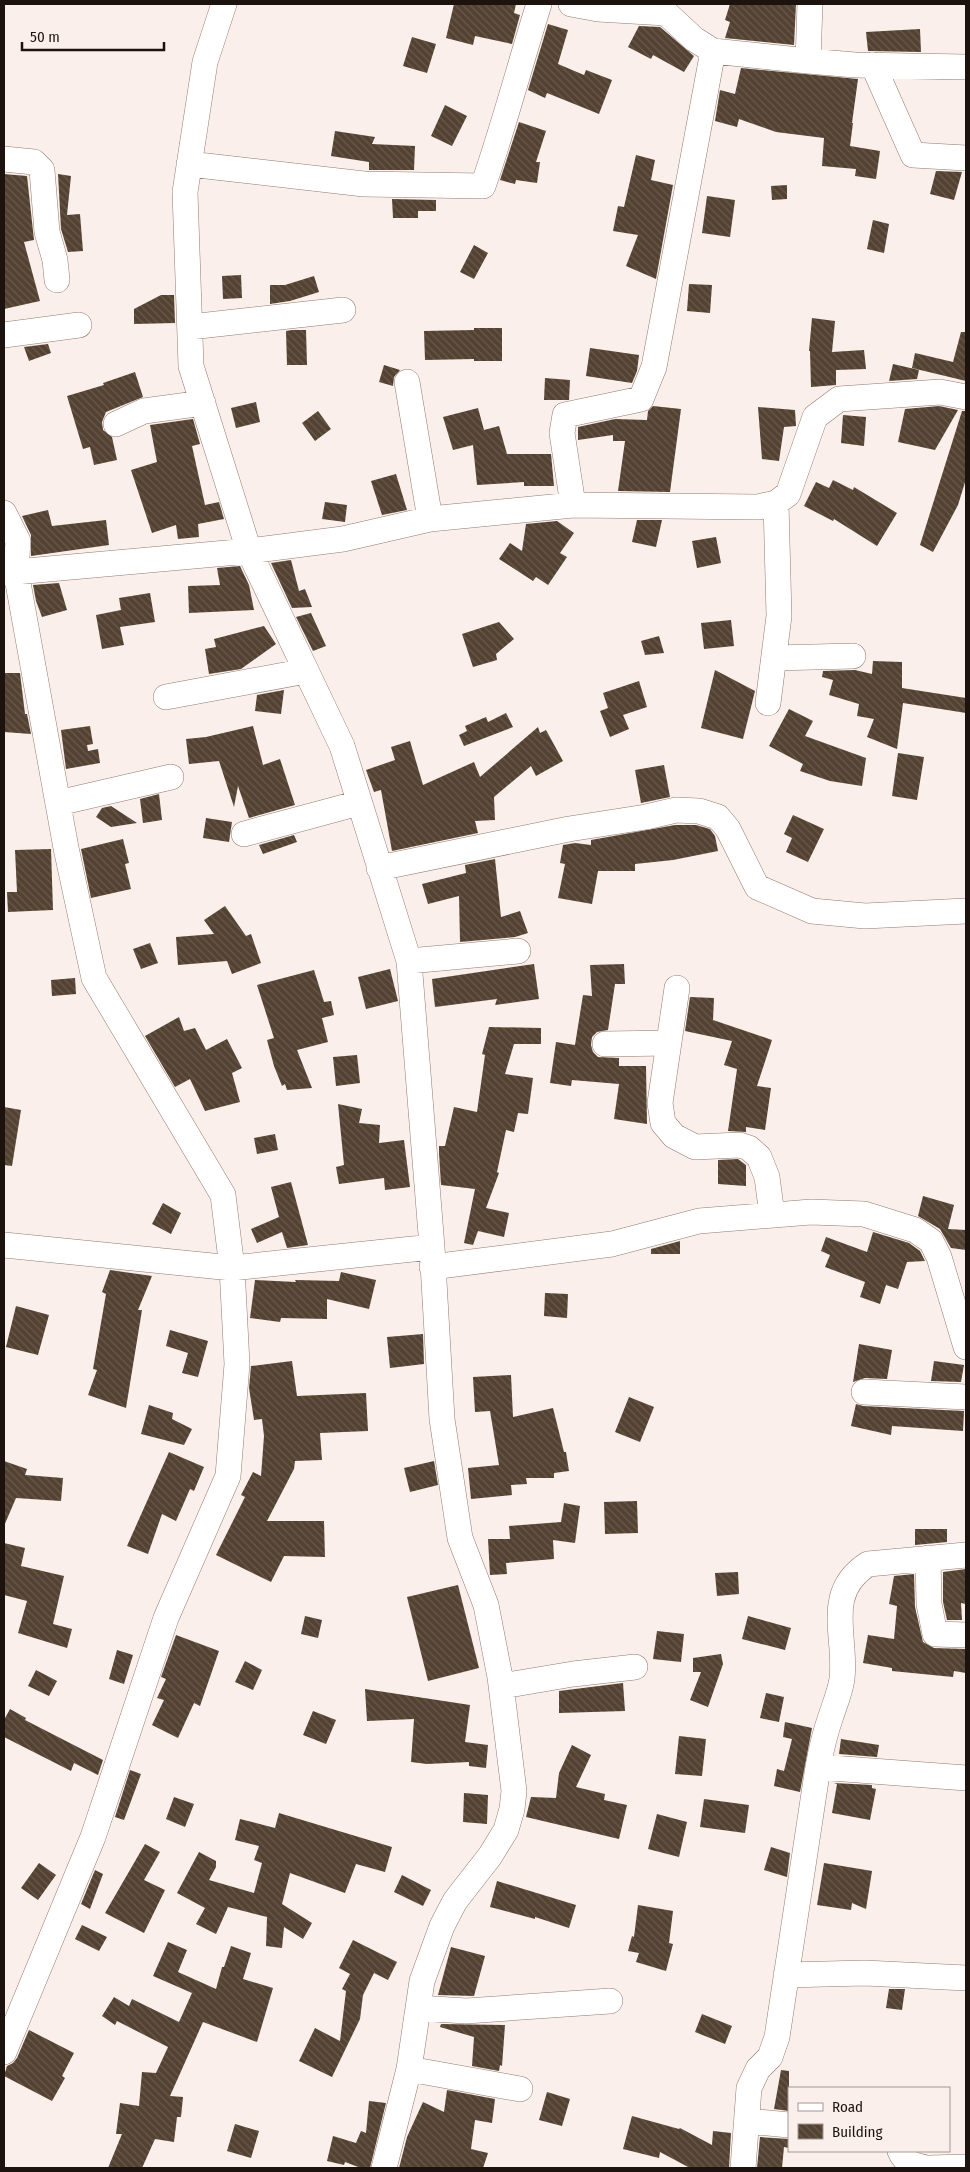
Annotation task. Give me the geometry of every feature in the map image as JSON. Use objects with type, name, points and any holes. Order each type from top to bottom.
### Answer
[{"type":"street","points":[[224,4],[205,62],[185,192],[191,366],[249,551],[342,746],[409,961],[432,1257],[442,1419],[460,1538],[486,1605],[502,1686],[514,1791],[512,1809],[506,1830],[498,1845],[455,1902],[442,1926],[422,1980],[408,2069],[384,2168]]},
{"type":"street","points":[[189,164],[364,184],[483,186],[540,4]]},
{"type":"street","points":[[571,4],[598,9],[666,13],[694,39],[713,51],[808,61],[873,65],[966,67]]},
{"type":"street","points":[[808,61],[810,4]]},
{"type":"street","points":[[573,505],[562,433],[565,415],[641,399],[654,367],[713,51]]},
{"type":"street","points":[[873,65],[913,155],[966,158]]},
{"type":"street","points":[[4,159],[34,162],[42,170],[45,215],[55,260],[57,280]]},
{"type":"street","points":[[190,327],[342,310]]},
{"type":"street","points":[[4,335],[79,325]]},
{"type":"street","points":[[407,382],[430,519]]},
{"type":"street","points":[[10,573],[249,551],[344,539],[430,519],[573,505],[758,507],[776,503],[788,494],[816,417],[839,399],[940,392],[966,397]]},
{"type":"street","points":[[116,424],[144,411],[203,403]]},
{"type":"street","points":[[768,703],[779,616],[776,503]]},
{"type":"street","points":[[4,513],[18,541],[10,573],[94,978],[232,1191],[232,1268],[237,1364],[228,1476],[166,1618],[93,1837],[4,2052]]},
{"type":"street","points":[[774,658],[853,656]]},
{"type":"street","points":[[166,697],[306,671]]},
{"type":"street","points":[[58,803],[171,777]]},
{"type":"street","points":[[244,834],[359,803]]},
{"type":"street","points":[[379,868],[570,829],[676,810],[699,812],[718,817],[728,829],[757,887],[812,912],[865,916],[966,911]]},
{"type":"street","points":[[409,961],[518,951]]},
{"type":"street","points":[[677,988],[660,1103],[662,1123],[674,1136],[695,1148],[740,1145],[749,1148],[759,1157],[767,1177],[772,1215]]},
{"type":"street","points":[[605,1044],[669,1044]]},
{"type":"street","points":[[4,1245],[232,1268],[432,1257],[612,1244],[699,1222],[811,1212],[864,1214],[915,1230],[930,1242],[939,1257],[955,1272],[966,1346]]},
{"type":"street","points":[[864,1392],[966,1397]]},
{"type":"street","points":[[743,2168],[749,2088],[758,2069],[770,2057],[777,2037],[822,1744],[838,1698],[842,1678],[840,1606],[846,1589],[855,1573],[868,1564],[966,1555]]},
{"type":"street","points":[[928,1558],[929,1604],[935,1634],[966,1635]]},
{"type":"street","points":[[502,1686],[573,1674],[635,1667]]},
{"type":"street","points":[[818,1767],[966,1778]]},
{"type":"street","points":[[786,1974],[865,1973],[966,1978]]},
{"type":"street","points":[[418,2008],[466,2011],[610,2001]]},
{"type":"street","points":[[408,2069],[520,2089]]},
{"type":"street","points":[[748,2121],[788,2125]]},
{"type":"street","points":[[918,2164],[966,2167]]},
{"type":"building","points":[[454,4],[516,4],[514,13],[520,15],[512,44],[475,36],[473,45],[446,38]]},
{"type":"building","points":[[730,4],[796,4],[794,45],[725,38],[730,22],[725,20]]},
{"type":"building","points":[[548,24],[568,30],[558,64],[584,75],[586,70],[612,80],[599,114],[547,93],[545,98],[528,90]]},
{"type":"building","points":[[639,26],[660,27],[694,56],[684,72],[653,55],[651,59],[628,47]]},
{"type":"building","points":[[920,29],[921,52],[868,51],[866,32]]},
{"type":"building","points":[[412,37],[436,44],[427,73],[403,66]]},
{"type":"building","points":[[741,68],[858,79],[850,146],[880,151],[876,179],[855,176],[856,169],[822,166],[824,138],[776,132],[739,119],[737,127],[715,121],[720,90],[735,94]]},
{"type":"building","points":[[445,105],[467,116],[452,146],[431,136]]},
{"type":"building","points":[[519,122],[546,131],[536,162],[540,162],[537,183],[516,180],[515,184],[500,180]]},
{"type":"building","points":[[335,131],[375,137],[372,144],[415,146],[414,170],[369,170],[369,162],[331,156]]},
{"type":"building","points":[[636,155],[655,160],[651,180],[673,185],[656,279],[626,266],[638,235],[613,231],[618,206],[624,207]]},
{"type":"building","points":[[936,171],[962,172],[954,200],[930,194]]},
{"type":"building","points":[[4,174],[27,176],[34,240],[24,242],[40,301],[4,309]]},
{"type":"building","points":[[58,174],[71,176],[67,215],[80,214],[83,251],[68,252],[61,229]]},
{"type":"building","points":[[787,185],[787,199],[772,200],[771,186]]},
{"type":"building","points":[[707,196],[735,200],[730,237],[702,233]]},
{"type":"building","points":[[392,199],[436,200],[436,211],[418,211],[418,218],[393,218]]},
{"type":"building","points":[[873,220],[889,224],[884,253],[867,249]]},
{"type":"building","points":[[474,245],[488,253],[474,279],[460,272]]},
{"type":"building","points":[[241,275],[242,298],[223,299],[222,276]]},
{"type":"building","points":[[314,276],[319,292],[290,301],[270,304],[270,285],[285,285]]},
{"type":"building","points":[[689,284],[712,285],[710,313],[687,311]]},
{"type":"building","points":[[161,295],[174,295],[175,323],[134,324],[134,309]]},
{"type":"building","points":[[812,318],[835,321],[832,352],[864,350],[866,369],[836,370],[836,385],[811,387],[809,351]]},
{"type":"building","points":[[474,328],[502,328],[502,361],[474,361],[474,359],[425,360],[424,331],[474,330]]},
{"type":"building","points":[[306,330],[307,365],[287,365],[286,331]]},
{"type":"building","points":[[961,332],[966,332],[966,381],[912,368],[915,353],[953,362]]},
{"type":"building","points":[[48,344],[51,353],[29,361],[24,347]]},
{"type":"building","points":[[590,348],[639,355],[637,371],[632,383],[586,376]]},
{"type":"building","points":[[893,364],[919,370],[917,379],[889,381]]},
{"type":"building","points":[[384,365],[400,370],[394,377],[393,386],[379,382]]},
{"type":"building","points":[[135,372],[143,397],[106,412],[102,422],[103,430],[112,437],[117,460],[94,465],[90,447],[83,449],[67,396],[104,385],[103,383]]},
{"type":"building","points":[[545,378],[570,380],[569,400],[544,400]]},
{"type":"building","points":[[256,402],[260,422],[236,428],[231,408]]},
{"type":"building","points":[[653,406],[681,409],[670,492],[618,491],[625,441],[613,441],[613,435],[578,440],[578,427],[615,419],[647,420],[648,411]]},
{"type":"building","points":[[939,406],[958,410],[935,450],[898,442],[905,409]]},
{"type":"building","points":[[758,407],[795,410],[796,426],[784,427],[779,461],[762,459]]},
{"type":"building","points":[[478,408],[484,430],[499,426],[507,454],[551,454],[554,486],[524,486],[524,482],[477,485],[473,445],[453,450],[443,417]]},
{"type":"building","points":[[318,411],[331,429],[315,441],[302,423]]},
{"type":"building","points":[[962,411],[966,411],[966,479],[958,505],[933,552],[920,545]]},
{"type":"building","points":[[843,415],[866,417],[864,446],[841,443]]},
{"type":"building","points":[[193,419],[200,444],[192,446],[205,505],[219,502],[224,519],[198,524],[199,537],[178,539],[176,525],[152,533],[131,470],[157,462],[150,425]]},
{"type":"building","points":[[396,474],[407,510],[382,515],[371,481]]},
{"type":"building","points":[[833,480],[853,490],[854,487],[897,513],[877,546],[834,519],[833,521],[804,506],[816,482],[829,488]]},
{"type":"building","points":[[325,502],[347,505],[345,522],[322,519]]},
{"type":"building","points":[[48,510],[52,526],[106,520],[109,545],[31,556],[31,535],[22,516]]},
{"type":"building","points":[[637,520],[662,520],[656,547],[632,542]]},
{"type":"building","points":[[557,521],[574,533],[560,553],[567,557],[548,585],[536,577],[533,581],[499,559],[510,543],[522,551],[526,524]]},
{"type":"building","points":[[716,537],[721,563],[697,568],[692,541]]},
{"type":"building","points":[[291,560],[299,591],[305,589],[312,607],[292,608],[271,563]]},
{"type":"building","points":[[240,566],[249,585],[254,610],[189,613],[188,586],[220,585],[217,568]]},
{"type":"building","points":[[59,583],[67,610],[42,617],[33,585]]},
{"type":"building","points":[[150,593],[155,622],[120,627],[124,645],[102,649],[96,615],[121,610],[119,598]]},
{"type":"building","points":[[311,613],[326,646],[313,651],[296,617]]},
{"type":"building","points":[[731,620],[734,646],[704,649],[701,623]]},
{"type":"building","points":[[499,622],[514,639],[496,654],[497,660],[473,667],[462,634]]},
{"type":"building","points":[[264,626],[276,644],[241,669],[209,674],[205,649],[216,647],[214,639]]},
{"type":"building","points":[[659,636],[664,653],[645,655],[641,641]]},
{"type":"building","points":[[873,661],[902,662],[902,688],[966,698],[966,713],[903,703],[897,749],[867,737],[874,719],[857,716],[859,704],[829,695],[833,680],[822,677],[823,671],[855,670],[872,674]]},
{"type":"building","points":[[715,670],[755,691],[743,739],[701,728]]},
{"type":"building","points":[[4,673],[20,673],[25,714],[27,714],[31,734],[4,732]]},
{"type":"building","points":[[639,681],[647,707],[623,715],[629,729],[610,737],[600,711],[608,708],[603,693]]},
{"type":"building","points":[[284,690],[281,714],[255,711],[257,695]]},
{"type":"building","points":[[789,709],[813,721],[805,736],[866,758],[862,786],[830,781],[800,771],[803,764],[769,746]]},
{"type":"building","points":[[506,713],[513,727],[464,746],[459,735],[467,731],[465,726],[486,717],[488,722]]},
{"type":"building","points":[[90,726],[93,744],[87,745],[88,751],[98,749],[100,763],[66,769],[61,730]]},
{"type":"building","points":[[253,726],[263,765],[280,759],[295,805],[249,818],[238,786],[234,807],[219,761],[189,764],[186,739],[206,737]]},
{"type":"building","points":[[538,727],[540,733],[546,730],[563,761],[536,776],[531,766],[494,797],[495,820],[475,821],[478,833],[392,851],[381,790],[374,792],[366,770],[395,760],[391,747],[410,741],[423,785],[474,762],[480,777]]},
{"type":"building","points":[[898,753],[924,757],[917,800],[892,796]]},
{"type":"building","points":[[664,765],[670,797],[641,803],[635,770]]},
{"type":"building","points":[[159,794],[162,820],[143,823],[140,799]]},
{"type":"building","points":[[111,806],[137,823],[111,827],[96,817],[102,808]]},
{"type":"building","points":[[793,815],[824,829],[808,862],[786,852],[792,838],[784,834]]},
{"type":"building","points":[[206,818],[232,822],[229,842],[203,838]]},
{"type":"building","points":[[675,825],[696,825],[710,829],[715,836],[718,851],[673,860],[635,864],[635,871],[598,871],[592,904],[558,898],[565,864],[560,863],[563,845],[575,843],[591,845],[591,840]]},
{"type":"building","points":[[294,835],[297,842],[263,854],[259,845]]},
{"type":"building","points":[[123,839],[129,863],[125,864],[131,889],[91,898],[81,849]]},
{"type":"building","points":[[51,849],[53,910],[8,912],[7,892],[17,892],[15,850]]},
{"type":"building","points":[[495,859],[501,917],[520,911],[528,933],[515,937],[460,942],[459,896],[428,904],[422,884],[466,873],[465,865]]},
{"type":"building","points":[[225,906],[246,936],[251,934],[261,963],[232,974],[227,961],[178,965],[176,937],[214,934],[204,920]]},
{"type":"building","points":[[150,943],[158,963],[141,969],[133,949]]},
{"type":"building","points":[[534,964],[539,999],[495,1005],[497,999],[435,1007],[432,979]]},
{"type":"building","points":[[624,964],[625,984],[615,984],[608,1030],[597,1032],[592,1037],[591,1045],[593,1052],[598,1057],[619,1058],[619,1066],[646,1066],[647,1124],[614,1119],[619,1084],[572,1080],[571,1086],[550,1083],[556,1042],[575,1045],[583,995],[592,996],[590,965]]},
{"type":"building","points":[[390,969],[398,1001],[366,1009],[358,977]]},
{"type":"building","points":[[314,970],[324,1002],[331,1001],[334,1015],[322,1018],[328,1042],[297,1050],[312,1088],[287,1090],[285,1084],[282,1086],[274,1066],[267,1040],[274,1038],[257,985]]},
{"type":"building","points":[[75,978],[76,994],[52,996],[51,980]]},
{"type":"building","points":[[690,997],[714,998],[713,1020],[772,1040],[757,1086],[771,1088],[765,1130],[746,1127],[746,1132],[728,1131],[737,1069],[724,1065],[732,1041],[685,1031]]},
{"type":"building","points":[[179,1017],[184,1031],[195,1028],[206,1050],[227,1039],[242,1068],[232,1073],[240,1102],[205,1111],[190,1079],[175,1087],[145,1036]]},
{"type":"building","points":[[489,1027],[541,1028],[541,1044],[514,1044],[505,1074],[533,1078],[528,1114],[518,1113],[514,1132],[506,1130],[497,1172],[499,1173],[486,1208],[509,1213],[504,1237],[478,1231],[473,1245],[464,1243],[475,1189],[441,1185],[439,1146],[445,1146],[454,1107],[477,1112],[485,1055],[482,1054]]},
{"type":"building","points":[[357,1055],[360,1083],[336,1086],[333,1057]]},
{"type":"building","points":[[338,1104],[362,1109],[359,1123],[380,1125],[379,1143],[404,1140],[410,1187],[385,1190],[384,1178],[339,1184],[336,1167],[344,1165]]},
{"type":"building","points":[[4,1107],[21,1110],[12,1166],[4,1165]]},
{"type":"building","points":[[275,1134],[278,1150],[257,1154],[254,1138]]},
{"type":"building","points":[[738,1159],[746,1165],[746,1186],[718,1184],[718,1160]]},
{"type":"building","points":[[291,1182],[308,1245],[287,1248],[282,1232],[257,1243],[251,1229],[279,1217],[271,1187]]},
{"type":"building","points":[[923,1196],[954,1205],[948,1229],[966,1230],[966,1250],[951,1248],[940,1229],[918,1216]]},
{"type":"building","points":[[163,1203],[181,1213],[171,1234],[152,1224]]},
{"type":"building","points":[[873,1232],[909,1243],[920,1251],[925,1261],[907,1262],[898,1289],[886,1285],[880,1304],[860,1297],[865,1282],[825,1267],[830,1255],[821,1251],[826,1237],[867,1252]]},
{"type":"building","points":[[680,1241],[680,1254],[651,1254],[651,1249]]},
{"type":"building","points":[[110,1270],[152,1276],[138,1310],[142,1310],[126,1408],[88,1395],[97,1370],[93,1369],[106,1294],[102,1292]]},
{"type":"building","points":[[341,1272],[376,1280],[369,1309],[327,1299],[327,1319],[281,1318],[280,1322],[250,1318],[255,1280],[296,1282],[295,1280],[339,1281]]},
{"type":"building","points":[[545,1293],[568,1294],[567,1318],[544,1316]]},
{"type":"building","points":[[16,1306],[49,1315],[38,1355],[6,1347]]},
{"type":"building","points":[[170,1330],[208,1341],[198,1377],[182,1373],[188,1353],[166,1346]]},
{"type":"building","points":[[423,1334],[424,1364],[390,1368],[387,1337]]},
{"type":"building","points":[[859,1344],[892,1350],[887,1379],[865,1378],[853,1382]]},
{"type":"building","points":[[292,1361],[297,1396],[366,1393],[368,1431],[320,1433],[322,1460],[295,1461],[294,1469],[267,1521],[324,1521],[325,1557],[284,1556],[271,1582],[216,1555],[245,1497],[241,1495],[253,1472],[261,1476],[264,1436],[262,1419],[254,1420],[249,1388],[251,1366]]},
{"type":"building","points":[[934,1361],[964,1365],[961,1382],[931,1381]]},
{"type":"building","points":[[511,1375],[513,1417],[553,1408],[564,1452],[566,1452],[569,1471],[554,1473],[554,1478],[526,1478],[527,1484],[511,1485],[512,1495],[471,1499],[468,1468],[499,1465],[490,1411],[475,1412],[473,1377]]},
{"type":"building","points":[[629,1397],[654,1407],[640,1442],[615,1432]]},
{"type":"building","points":[[856,1404],[863,1406],[964,1411],[963,1431],[892,1426],[891,1435],[851,1426]]},
{"type":"building","points":[[149,1405],[173,1413],[172,1419],[192,1429],[184,1445],[141,1434]]},
{"type":"building","points":[[169,1452],[204,1467],[194,1491],[190,1489],[176,1521],[162,1514],[148,1554],[127,1546]]},
{"type":"building","points":[[4,1461],[27,1469],[25,1475],[63,1478],[61,1501],[16,1498],[4,1526]]},
{"type":"building","points":[[434,1461],[438,1485],[410,1492],[404,1468]]},
{"type":"building","points":[[637,1501],[638,1533],[605,1534],[604,1502]]},
{"type":"building","points":[[564,1503],[580,1506],[575,1543],[553,1540],[554,1559],[506,1563],[507,1574],[490,1575],[488,1539],[510,1539],[509,1526],[561,1522]]},
{"type":"building","points":[[915,1529],[947,1529],[947,1542],[915,1545]]},
{"type":"building","points":[[4,1543],[25,1548],[21,1566],[64,1576],[53,1624],[72,1629],[67,1648],[18,1633],[27,1601],[4,1595]]},
{"type":"building","points":[[966,1569],[966,1604],[961,1603],[962,1620],[947,1620],[943,1602],[943,1572]]},
{"type":"building","points":[[738,1572],[739,1594],[717,1596],[715,1573]]},
{"type":"building","points":[[914,1574],[915,1607],[923,1642],[934,1648],[966,1649],[966,1673],[954,1671],[953,1677],[892,1671],[892,1668],[863,1663],[868,1635],[894,1639],[897,1606],[889,1604],[894,1576]]},
{"type":"building","points":[[458,1585],[479,1668],[428,1681],[407,1597]]},
{"type":"building","points":[[305,1616],[322,1620],[318,1638],[301,1634]]},
{"type":"building","points":[[748,1616],[791,1628],[785,1650],[742,1639]]},
{"type":"building","points":[[657,1631],[684,1634],[681,1662],[653,1659]]},
{"type":"building","points":[[176,1635],[219,1651],[200,1706],[194,1703],[178,1738],[152,1725],[164,1700],[157,1698],[166,1679],[161,1677]]},
{"type":"building","points":[[117,1650],[133,1655],[124,1684],[109,1679]]},
{"type":"building","points":[[721,1654],[723,1664],[708,1707],[690,1700],[701,1672],[693,1672],[693,1658]]},
{"type":"building","points":[[245,1661],[262,1670],[253,1690],[235,1682]]},
{"type":"building","points":[[36,1670],[57,1681],[49,1696],[28,1686]]},
{"type":"building","points":[[623,1683],[625,1711],[559,1713],[559,1691]]},
{"type":"building","points":[[365,1689],[470,1705],[465,1742],[488,1745],[486,1768],[469,1766],[469,1762],[427,1764],[411,1762],[414,1719],[367,1721]]},
{"type":"building","points":[[766,1693],[784,1697],[779,1722],[760,1718]]},
{"type":"building","points":[[10,1709],[26,1718],[25,1720],[103,1760],[98,1775],[74,1763],[71,1771],[4,1737],[4,1720]]},
{"type":"building","points":[[313,1711],[336,1720],[326,1744],[303,1735]]},
{"type":"building","points":[[785,1722],[812,1728],[800,1792],[774,1786],[777,1769],[784,1771],[792,1739],[783,1737]]},
{"type":"building","points":[[679,1736],[706,1739],[702,1776],[675,1774]]},
{"type":"building","points":[[841,1739],[879,1745],[877,1757],[839,1754]]},
{"type":"building","points":[[572,1745],[591,1755],[576,1787],[605,1794],[604,1800],[627,1805],[619,1839],[526,1817],[531,1797],[556,1798],[559,1773]]},
{"type":"building","points":[[130,1770],[141,1774],[124,1820],[115,1817]]},
{"type":"building","points":[[834,1783],[872,1785],[872,1788],[876,1789],[870,1820],[832,1813],[837,1784]]},
{"type":"building","points":[[464,1793],[488,1795],[487,1824],[463,1822]]},
{"type":"building","points":[[174,1797],[194,1804],[185,1827],[166,1819]]},
{"type":"building","points":[[704,1799],[749,1805],[745,1833],[700,1827]]},
{"type":"building","points":[[279,1813],[392,1847],[385,1872],[356,1864],[345,1893],[290,1873],[282,1904],[312,1923],[303,1939],[284,1927],[282,1948],[266,1946],[267,1917],[228,1907],[216,1934],[196,1924],[205,1908],[177,1893],[199,1852],[216,1861],[216,1867],[209,1880],[254,1893],[262,1863],[254,1860],[259,1846],[235,1840],[240,1819],[275,1828]]},
{"type":"building","points":[[657,1814],[687,1822],[679,1857],[648,1849]]},
{"type":"building","points":[[145,1844],[160,1852],[144,1880],[165,1890],[144,1933],[105,1913]]},
{"type":"building","points":[[771,1847],[790,1853],[787,1877],[764,1870]]},
{"type":"building","points":[[39,1863],[56,1875],[38,1900],[21,1888]]},
{"type":"building","points":[[824,1863],[872,1871],[866,1909],[852,1903],[851,1910],[817,1905]]},
{"type":"building","points":[[95,1870],[103,1874],[90,1909],[81,1904]]},
{"type":"building","points":[[402,1875],[431,1890],[423,1906],[394,1892]]},
{"type":"building","points":[[497,1881],[576,1905],[569,1928],[535,1917],[535,1919],[490,1907]]},
{"type":"building","points":[[638,1905],[673,1911],[669,1943],[673,1944],[666,1971],[636,1962],[639,1953],[628,1951],[632,1936],[634,1937]]},
{"type":"building","points":[[82,1925],[107,1937],[99,1951],[75,1939]]},
{"type":"building","points":[[353,1940],[397,1962],[388,1980],[374,1973],[363,1995],[360,2019],[332,2077],[299,2061],[315,2028],[340,2041],[346,1991],[342,1989],[350,1974],[339,1968]]},
{"type":"building","points":[[168,1942],[187,1950],[178,1972],[216,1989],[222,1967],[224,1967],[231,1946],[251,1953],[243,1979],[273,1988],[257,2042],[203,2022],[170,2096],[183,2097],[181,2117],[177,2117],[174,2142],[155,2139],[142,2168],[108,2168],[122,2134],[116,2134],[120,2103],[139,2106],[142,2072],[156,2073],[168,2047],[117,2021],[115,2025],[102,2016],[114,1997],[129,2006],[132,1999],[179,2022],[192,1993],[153,1976]]},
{"type":"building","points":[[451,1947],[485,1956],[474,1996],[438,1995]]},
{"type":"building","points":[[889,1989],[905,1989],[902,2010],[886,2008]]},
{"type":"building","points":[[702,2014],[732,2026],[725,2044],[695,2032]]},
{"type":"building","points":[[441,2024],[505,2025],[502,2066],[500,2065],[499,2071],[472,2066],[474,2037],[440,2027]]},
{"type":"building","points":[[29,2030],[74,2053],[62,2076],[65,2078],[52,2101],[4,2076],[7,2066],[17,2058]]},
{"type":"building","points":[[781,2070],[789,2071],[788,2111],[774,2109]]},
{"type":"building","points":[[447,2090],[495,2099],[492,2123],[475,2120],[471,2149],[488,2153],[483,2168],[399,2168],[407,2137],[423,2102],[444,2112]]},
{"type":"building","points":[[547,2092],[570,2099],[562,2126],[539,2120]]},
{"type":"building","points":[[369,2101],[386,2103],[370,2168],[361,2168],[345,2162],[344,2165],[327,2161],[333,2136],[356,2143],[361,2131],[366,2133]]},
{"type":"building","points":[[632,2116],[680,2128],[712,2145],[713,2131],[731,2133],[729,2168],[690,2168],[660,2152],[659,2158],[623,2149]]},
{"type":"building","points":[[235,2124],[259,2131],[251,2158],[227,2151]]},
{"type":"building","points":[[760,2137],[788,2139],[788,2148],[784,2147],[782,2168],[757,2168]]}]
